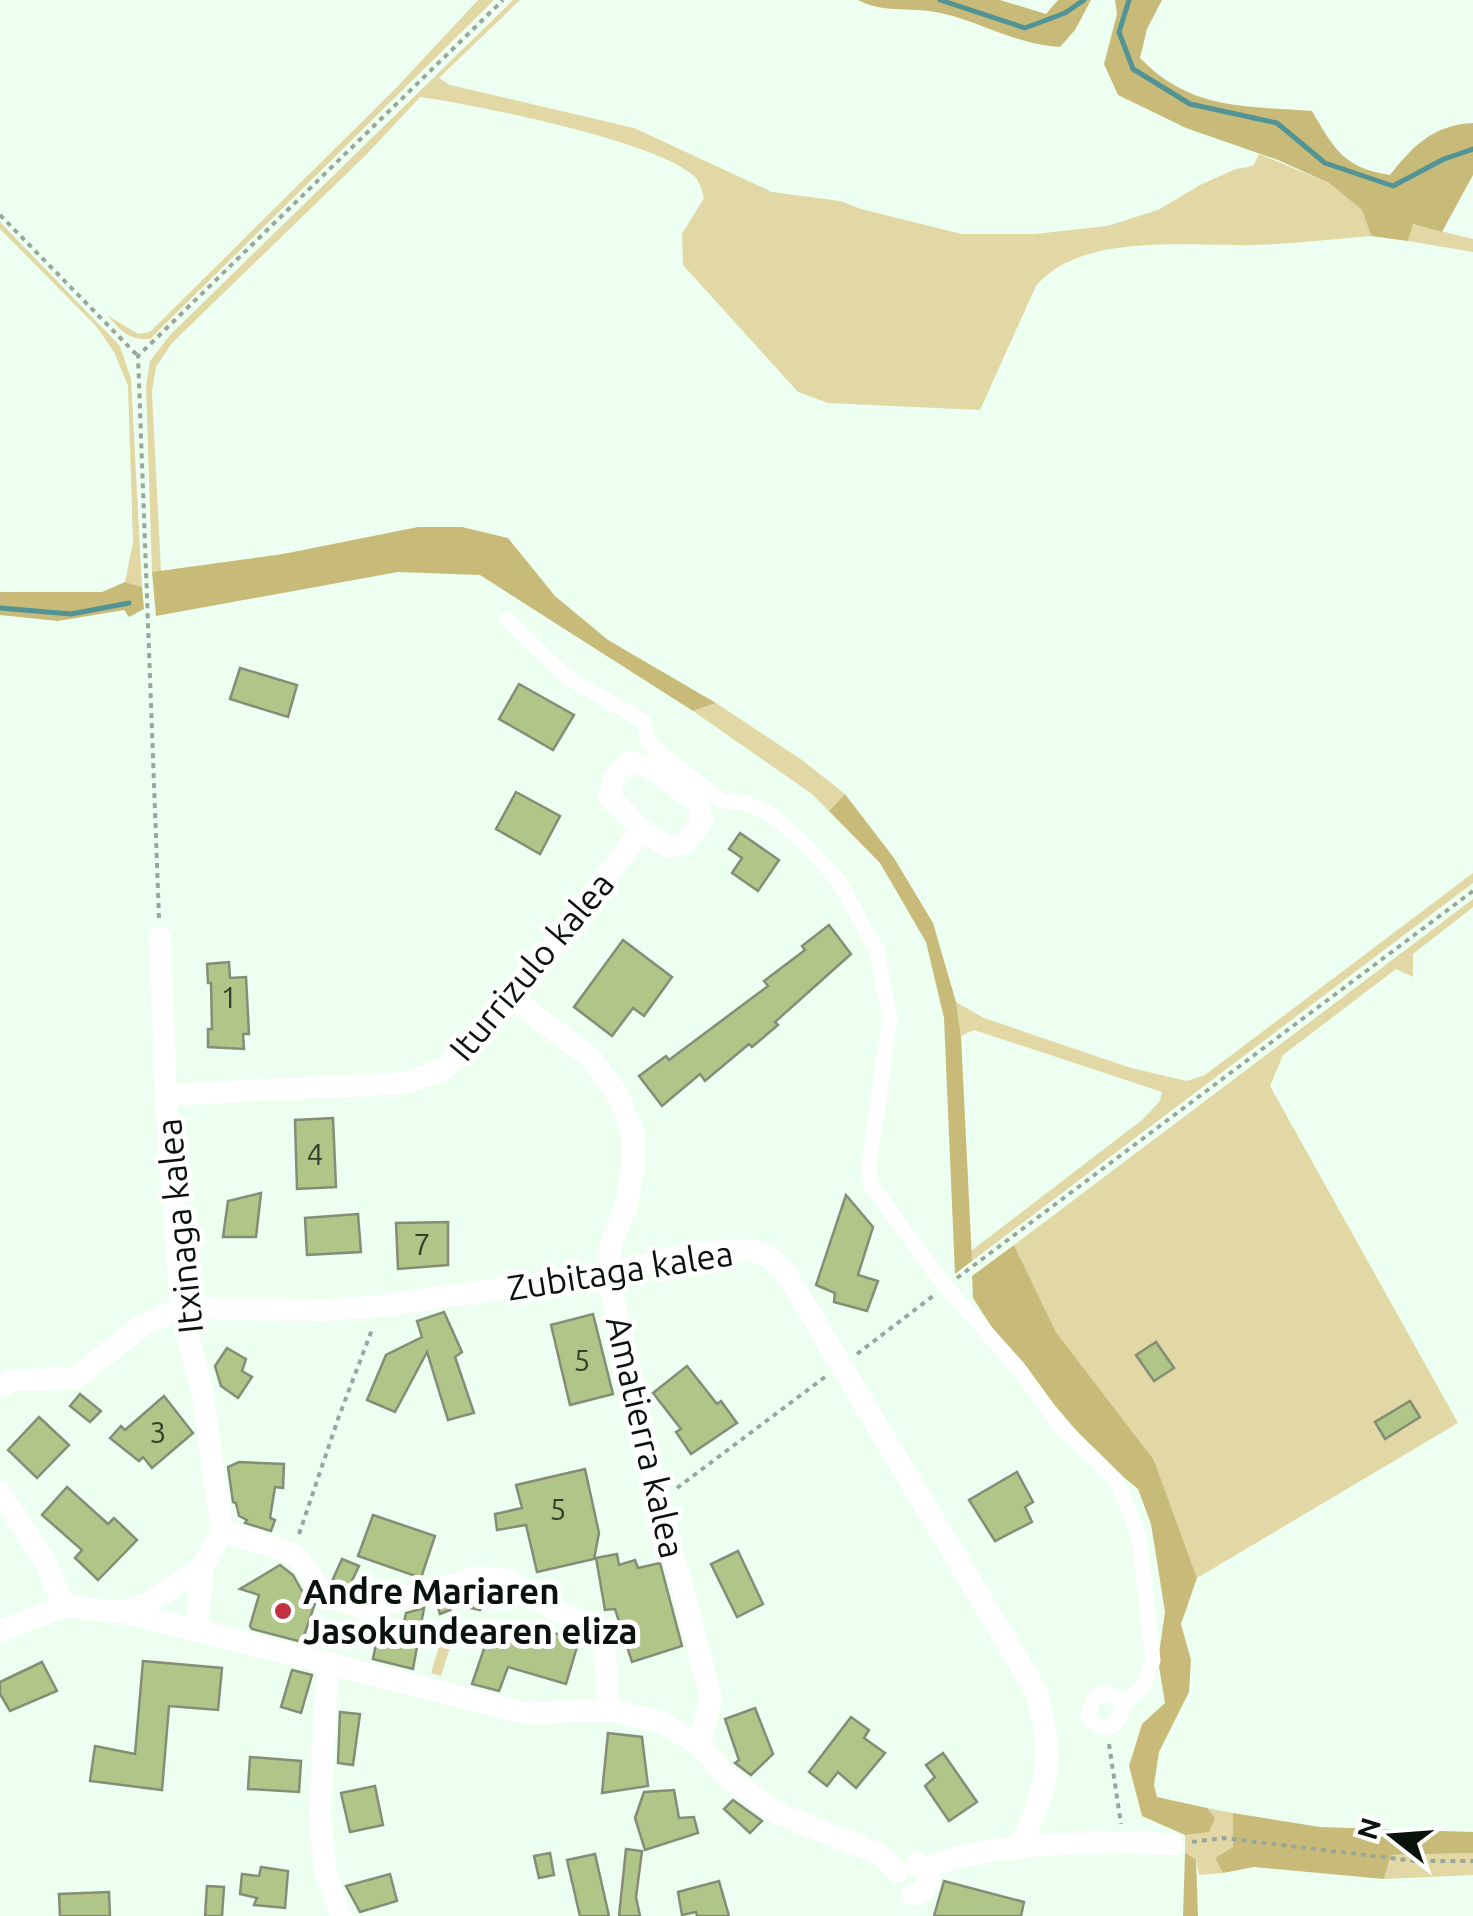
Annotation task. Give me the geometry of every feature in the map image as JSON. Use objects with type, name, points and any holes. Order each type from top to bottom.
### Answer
[{"type":"street","points":[[508,619],[568,678],[643,722],[649,744],[722,802],[745,803],[772,815],[840,882],[877,950],[890,1020],[869,1165],[870,1185],[1058,1423],[1116,1480],[1139,1536],[1153,1661],[1142,1688],[1122,1704]]},
{"type":"street","name":"Iturrizulo kalea","points":[[166,1095],[406,1082],[444,1070],[513,999],[642,830]]},
{"type":"street","name":"Itxinaga kalea","points":[[160,938],[181,1308],[202,1390],[222,1531]]},
{"type":"street","name":"Amatierra kalea","points":[[513,999],[591,1058],[617,1093],[634,1133],[627,1204],[611,1244],[608,1273],[659,1501],[711,1697],[700,1745]]},
{"type":"street","name":"Zubitaga kalea","points":[[0,1386],[13,1380],[74,1378],[143,1325],[181,1308],[326,1310],[381,1306],[608,1273],[702,1252],[752,1250],[769,1257],[786,1272],[1036,1691],[1048,1735],[1046,1785],[1020,1848]]},
{"type":"street","points":[[0,1492],[46,1562],[64,1606]]},
{"type":"street","points":[[196,1628],[202,1568],[222,1531],[292,1552],[317,1586],[331,1597],[366,1610],[479,1577],[509,1580],[554,1610],[586,1624],[604,1646],[609,1710]]},
{"type":"street","points":[[123,1612],[146,1604],[202,1568]]},
{"type":"street","points":[[0,1631],[64,1606],[123,1612],[525,1713],[609,1710],[661,1722],[700,1745],[726,1776],[777,1813],[879,1854],[897,1872],[899,1888],[912,1905],[927,1886],[926,1869]]},
{"type":"street","points":[[328,1663],[320,1816],[326,1873],[341,1916]]},
{"type":"street","points":[[1110,1694],[1122,1704],[1122,1716],[1114,1727],[1106,1730],[1094,1725],[1087,1716],[1096,1696],[1110,1694]]},
{"type":"street","points":[[926,1869],[939,1862],[1020,1848],[1124,1842],[1172,1844]]},
{"type":"street","points":[[897,1872],[910,1862],[926,1869]]},
{"type":"path","points":[[138,356],[503,0]]},
{"type":"path","points":[[0,215],[138,356],[160,938]]},
{"type":"path","points":[[659,1501],[1473,891]]},
{"type":"path","points":[[292,1552],[381,1306]]},
{"type":"path","points":[[1106,1730],[1124,1842]]},
{"type":"path","points":[[1172,1844],[1223,1838],[1415,1861],[1473,1860]]},
{"type":"shaded area","points":[[478,0],[494,0],[150,339],[126,333],[107,315],[138,334],[150,332],[397,87]]},
{"type":"shaded area","points":[[513,0],[520,0],[439,78],[450,85],[634,128],[772,192],[840,201],[962,234],[1035,234],[1107,226],[1158,210],[1202,184],[1253,166],[1259,154],[1329,183],[1362,210],[1371,236],[1270,244],[1139,246],[1081,257],[1056,269],[1036,286],[980,410],[828,403],[798,392],[683,265],[682,234],[704,198],[695,177],[644,150],[606,138],[522,116],[420,97],[367,154],[172,343],[156,367],[152,392],[161,571],[152,572],[146,386],[150,361],[171,334]]},
{"type":"shaded area","points":[[858,0],[1000,0],[1046,14],[1058,0],[1091,0],[1075,30],[1060,47],[1025,41],[945,14],[884,8]]},
{"type":"shaded area","points":[[1115,0],[1162,0],[1147,29],[1140,58],[1159,75],[1179,88],[1220,102],[1312,111],[1342,155],[1374,172],[1390,175],[1425,139],[1446,128],[1473,123],[1473,175],[1442,232],[1413,224],[1408,241],[1371,236],[1362,210],[1329,183],[1278,160],[1186,128],[1118,95],[1104,64],[1117,14]]},
{"type":"shaded area","points":[[0,222],[120,346],[131,379],[142,587],[125,582],[133,543],[128,386],[114,352],[96,326],[0,229]]},
{"type":"shaded area","points":[[1412,224],[1473,239],[1473,252],[1408,241]]},
{"type":"shaded area","points":[[418,527],[462,527],[508,538],[555,596],[608,640],[716,703],[693,711],[480,575],[398,572],[156,616],[152,572],[283,554]]},
{"type":"shaded area","points":[[125,582],[142,587],[144,609],[129,617],[124,610],[58,621],[0,615],[0,592],[102,592]]},
{"type":"shaded area","points":[[716,703],[845,794],[829,811],[812,794],[693,711]]},
{"type":"shaded area","points":[[845,794],[894,858],[933,923],[956,1002],[972,1261],[955,1274],[944,1018],[926,942],[880,863],[829,811]]},
{"type":"shaded area","points":[[1473,873],[1473,883],[972,1261],[971,1251],[1142,1120],[1160,1101],[1162,1092],[974,1030],[961,1036],[956,1002],[984,1018],[1131,1068],[1187,1081],[1205,1075]]},
{"type":"shaded area","points":[[1473,899],[1473,907],[1413,954],[1413,977],[1396,969],[1283,1055],[1270,1086],[1458,1423],[1197,1578],[1154,1460],[1056,1332],[1014,1245]]},
{"type":"shaded area","points":[[1014,1245],[1056,1332],[1154,1460],[1197,1578],[1181,1624],[1191,1660],[1189,1692],[1159,1752],[1154,1785],[1157,1797],[1207,1808],[1215,1818],[1209,1832],[1185,1835],[1142,1816],[1129,1766],[1142,1724],[1165,1703],[1158,1660],[1165,1612],[1151,1524],[1138,1489],[1097,1455],[1002,1343],[973,1298],[972,1276]]},
{"type":"shaded area","points":[[450,1610],[461,1613],[441,1676],[431,1673]]},
{"type":"shaded area","points":[[1207,1808],[1233,1813],[1233,1848],[1215,1858],[1223,1873],[1199,1875],[1196,1859],[1185,1853],[1185,1835],[1209,1831],[1215,1818]]},
{"type":"shaded area","points":[[1233,1813],[1320,1827],[1473,1832],[1473,1853],[1391,1855],[1384,1879],[1254,1867],[1223,1873],[1215,1858],[1233,1847]]},
{"type":"shaded area","points":[[1185,1853],[1196,1859],[1198,1916],[1183,1916]]},
{"type":"shaded area","points":[[1473,1853],[1473,1875],[1384,1879],[1391,1855]]},
{"type":"building","points":[[240,668],[297,685],[288,717],[230,699]]},
{"type":"building","points":[[519,684],[574,715],[553,750],[499,719]]},
{"type":"building","points":[[516,792],[560,816],[540,854],[496,829]]},
{"type":"building","points":[[740,833],[779,860],[758,891],[732,873],[742,858],[729,849]]},
{"type":"building","points":[[829,925],[851,954],[752,1047],[749,1044],[705,1081],[700,1074],[662,1106],[639,1076],[666,1056],[669,1060],[768,986],[764,981],[805,950],[802,946]]},
{"type":"building","points":[[623,940],[672,977],[644,1016],[633,1008],[612,1036],[574,1007]]},
{"type":"building","points":[[229,962],[230,978],[246,977],[249,1034],[243,1034],[244,1049],[208,1047],[208,1029],[212,1029],[207,964]]},
{"type":"building","points":[[333,1118],[336,1187],[297,1189],[295,1120]]},
{"type":"building","points":[[261,1193],[256,1237],[223,1237],[228,1201]]},
{"type":"building","points":[[846,1195],[873,1227],[858,1275],[878,1281],[867,1311],[834,1302],[835,1293],[816,1285]]},
{"type":"building","points":[[358,1214],[361,1252],[307,1255],[305,1218]]},
{"type":"building","points":[[448,1222],[448,1265],[398,1269],[396,1223]]},
{"type":"building","points":[[444,1312],[462,1352],[455,1357],[474,1413],[448,1420],[427,1352],[395,1412],[367,1400],[386,1355],[422,1337],[417,1321]]},
{"type":"building","points":[[593,1314],[613,1394],[570,1405],[551,1325]]},
{"type":"building","points":[[1156,1342],[1174,1368],[1154,1381],[1136,1355]]},
{"type":"building","points":[[227,1348],[246,1359],[242,1371],[252,1377],[238,1398],[221,1386],[215,1366]]},
{"type":"building","points":[[687,1366],[737,1423],[691,1454],[676,1432],[681,1429],[653,1393]]},
{"type":"building","points":[[80,1394],[101,1411],[90,1422],[70,1406]]},
{"type":"building","points":[[164,1396],[193,1433],[152,1468],[143,1457],[139,1461],[110,1438]]},
{"type":"building","points":[[1410,1401],[1420,1417],[1385,1439],[1375,1422]]},
{"type":"building","points":[[39,1417],[69,1445],[37,1478],[8,1450]]},
{"type":"building","points":[[239,1462],[284,1464],[283,1488],[275,1487],[271,1531],[245,1523],[247,1520],[239,1516],[228,1467]]},
{"type":"building","points":[[585,1469],[599,1533],[594,1559],[537,1572],[526,1525],[497,1530],[495,1514],[522,1508],[516,1485]]},
{"type":"building","points":[[1017,1472],[1033,1502],[1025,1507],[1032,1522],[995,1541],[969,1500]]},
{"type":"building","points":[[67,1487],[108,1524],[114,1518],[137,1540],[98,1580],[75,1558],[82,1550],[42,1515]]},
{"type":"building","points":[[373,1515],[435,1536],[421,1578],[358,1556]]},
{"type":"building","points":[[738,1551],[763,1604],[737,1617],[711,1564]]},
{"type":"building","points":[[617,1554],[619,1565],[635,1560],[638,1568],[660,1563],[682,1646],[632,1662],[615,1609],[605,1610],[596,1558]]},
{"type":"building","points":[[342,1559],[359,1566],[349,1587],[333,1579]]},
{"type":"building","name":"Andre Mariaren Jasokundearen eliza","points":[[280,1565],[315,1603],[302,1642],[250,1626],[259,1595],[240,1589]]},
{"type":"building","points":[[484,1593],[480,1610],[452,1604],[450,1610],[440,1614],[437,1604]]},
{"type":"building","points":[[424,1608],[413,1669],[373,1659],[380,1623],[403,1627],[406,1613]]},
{"type":"building","points":[[519,1623],[579,1640],[566,1684],[508,1667],[499,1691],[472,1684],[492,1625],[514,1637]]},
{"type":"building","points":[[143,1661],[222,1668],[218,1710],[169,1706],[162,1790],[90,1781],[95,1746],[135,1754]]},
{"type":"building","points":[[42,1662],[57,1691],[10,1711],[0,1694],[0,1682]]},
{"type":"building","points":[[292,1670],[312,1675],[301,1713],[281,1707]]},
{"type":"building","points":[[755,1708],[773,1754],[751,1775],[735,1763],[739,1760],[725,1719]]},
{"type":"building","points":[[340,1712],[360,1714],[353,1765],[338,1763]]},
{"type":"building","points":[[851,1717],[869,1730],[864,1738],[885,1753],[856,1788],[838,1772],[827,1786],[809,1772]]},
{"type":"building","points":[[608,1733],[642,1737],[648,1786],[602,1793]]},
{"type":"building","points":[[943,1753],[977,1802],[949,1821],[925,1786],[935,1777],[926,1765]]},
{"type":"building","points":[[250,1757],[301,1761],[299,1792],[248,1789]]},
{"type":"building","points":[[375,1786],[383,1825],[350,1832],[341,1793]]},
{"type":"building","points":[[674,1790],[679,1818],[694,1817],[698,1833],[645,1850],[635,1818],[644,1792]]},
{"type":"building","points":[[733,1800],[762,1821],[750,1833],[724,1809]]},
{"type":"building","points":[[626,1849],[642,1851],[636,1897],[640,1916],[619,1916]]},
{"type":"building","points":[[550,1853],[554,1875],[539,1878],[534,1856]]},
{"type":"building","points":[[595,1854],[609,1916],[580,1916],[567,1860]]},
{"type":"building","points":[[261,1867],[288,1871],[285,1908],[254,1905],[257,1898],[240,1894],[242,1874],[259,1876]]},
{"type":"building","points":[[390,1874],[397,1901],[360,1912],[346,1886]]},
{"type":"building","points":[[719,1881],[729,1916],[697,1916],[696,1912],[682,1915],[678,1892]]},
{"type":"building","points":[[944,1881],[1024,1902],[1021,1916],[934,1916]]},
{"type":"building","points":[[207,1886],[224,1887],[222,1916],[205,1916]]},
{"type":"building","points":[[109,1892],[110,1916],[60,1916],[59,1894]]},
{"type":"waterway","points":[[940,0],[1025,28],[1065,13],[1084,0]]},
{"type":"waterway","points":[[1129,0],[1119,32],[1133,69],[1190,104],[1277,123],[1325,163],[1393,186],[1444,159],[1473,149]]},
{"type":"waterway","points":[[0,608],[71,614],[129,603]]},
{"type":"place","name":"Andre Mariaren Jasokundearen eliza","points":[[283,1611]]}]
